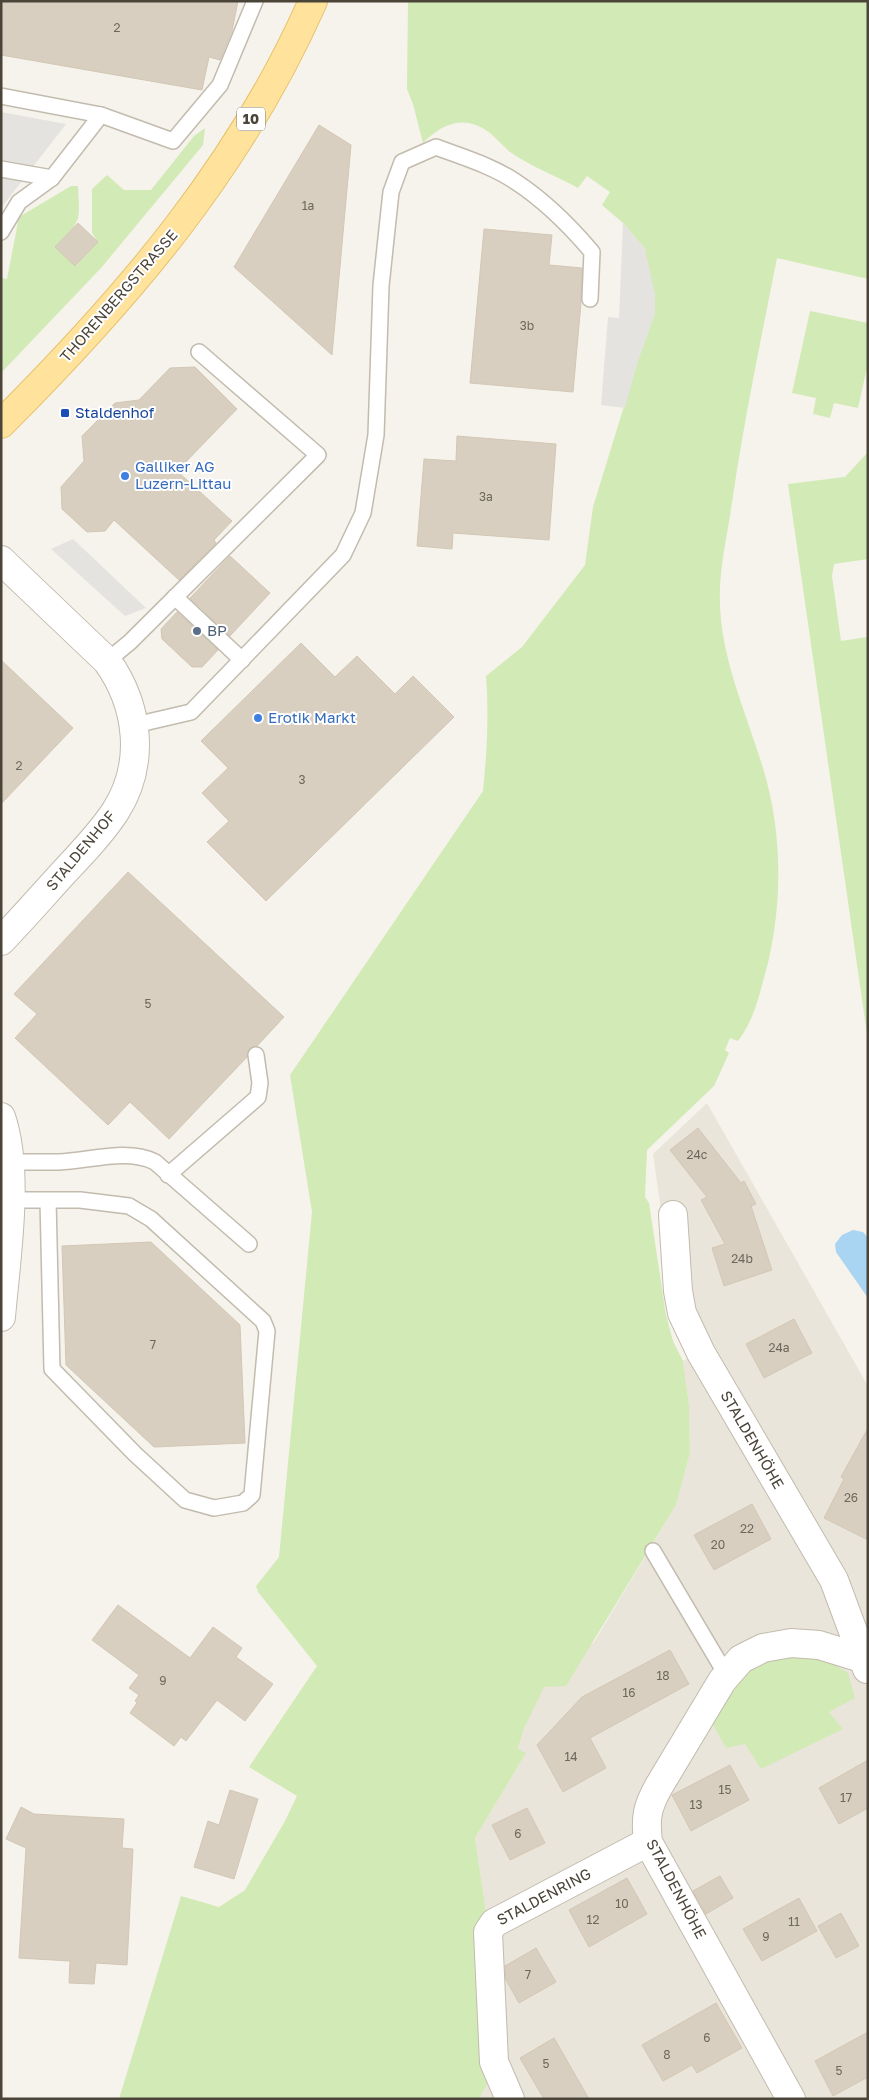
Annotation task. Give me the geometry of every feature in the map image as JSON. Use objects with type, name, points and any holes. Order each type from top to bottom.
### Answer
[{"type":"main road","name":"THORENBERGSTRASSE","points":[[1,424],[102,318],[178,229],[268,94],[295,43],[313,1]]},
{"type":"street","name":"STALDENHOF","points":[[1,560],[107,661],[123,686],[135,725],[136,745],[133,768],[126,790],[116,811],[100,834],[1,941]]},
{"type":"street","points":[[1,1116],[9,1162],[10,1200],[1,1317]]},
{"type":"street","name":"STALDENHÖHE","points":[[673,1215],[678,1291],[682,1312],[701,1354],[834,1580],[864,1664]]},
{"type":"street","name":"STALDENHÖHE","points":[[791,2099],[648,1842],[646,1821],[650,1802],[727,1676],[741,1659],[763,1648],[791,1643],[819,1645],[864,1664]]},
{"type":"street","name":"STALDENRING","points":[[510,2099],[494,2062],[488,1932],[494,1922],[648,1842]]},
{"type":"lane","points":[[1,96],[101,115],[174,141],[220,85],[255,1]]},
{"type":"lane","points":[[1,232],[19,202],[52,178],[101,115]]},
{"type":"lane","points":[[135,725],[191,712],[343,555],[363,513],[376,435],[381,286],[391,192],[402,162],[436,147],[471,160],[516,182],[569,225],[592,252],[590,299]]},
{"type":"lane","points":[[1,169],[52,178]]},
{"type":"lane","points":[[107,661],[130,642],[318,454],[198,352]]},
{"type":"lane","points":[[175,597],[242,660]]},
{"type":"lane","points":[[168,1175],[258,1097],[260,1083],[256,1055]]},
{"type":"lane","points":[[9,1162],[60,1162],[127,1156],[145,1157],[155,1162],[249,1244]]},
{"type":"lane","points":[[10,1200],[48,1200],[80,1200],[129,1206],[151,1219],[263,1321],[267,1331],[252,1495],[243,1503],[214,1508],[185,1500],[135,1454],[52,1369],[48,1200]]},
{"type":"lane","points":[[653,1551],[727,1676]]},
{"type":"shaded area","points":[[1,112],[66,124],[1,208]]},
{"type":"shaded area","points":[[623,223],[645,249],[655,294],[655,314],[637,364],[625,408],[601,405],[608,317],[619,318]]},
{"type":"shaded area","points":[[73,539],[146,608],[125,616],[51,549]]},
{"type":"shaded area","points":[[707,1103],[868,1386],[868,2099],[479,2099],[490,2078],[487,1919],[475,1838],[526,1753],[518,1749],[523,1731],[544,1686],[594,1642],[676,1505],[690,1453],[689,1405],[683,1361],[695,1354],[669,1267],[653,1154]]},
{"type":"green space","points":[[408,1],[868,1],[868,279],[777,258],[740,452],[720,588],[720,611],[728,657],[763,768],[774,816],[777,840],[778,890],[773,939],[760,994],[749,1023],[738,1041],[730,1038],[725,1050],[729,1053],[714,1086],[647,1150],[645,1197],[649,1203],[666,1315],[673,1341],[683,1361],[689,1405],[690,1453],[676,1505],[566,1686],[544,1687],[523,1731],[518,1749],[526,1753],[475,1838],[487,1919],[490,2078],[479,2099],[119,2099],[181,1896],[219,1907],[245,1890],[285,1821],[297,1796],[249,1767],[317,1666],[258,1592],[256,1586],[279,1557],[312,1212],[290,1075],[483,791],[487,733],[486,676],[522,647],[585,565],[593,507],[637,364],[645,249],[623,223],[602,205],[610,192],[587,176],[578,188],[518,157],[490,133],[472,124],[455,123],[446,126],[438,130],[423,143],[407,89]]},
{"type":"green space","points":[[205,128],[203,145],[101,268],[1,373],[1,278],[7,279],[19,217],[71,186],[78,186],[79,208],[77,221],[55,247],[76,266],[98,242],[92,233],[92,189],[107,175],[124,190],[151,190],[194,136]]},
{"type":"green space","points":[[810,311],[868,323],[868,363],[858,408],[834,403],[830,418],[813,414],[816,398],[792,393]]},
{"type":"green space","points":[[868,452],[868,559],[834,564],[832,576],[841,641],[867,637],[868,640],[867,1034],[788,484],[845,477]]},
{"type":"green space","points":[[813,1652],[848,1673],[855,1698],[829,1712],[843,1729],[761,1769],[745,1744],[726,1748],[712,1723],[731,1682],[770,1658]]},
{"type":"water","points":[[853,1230],[863,1232],[868,1238],[868,1298],[836,1252],[835,1244],[842,1235]]},
{"type":"building","points":[[1,1],[238,1],[232,31],[220,60],[209,57],[202,90],[1,55]]},
{"type":"building","points":[[319,125],[351,145],[332,355],[234,267]]},
{"type":"building","points":[[78,223],[98,242],[75,266],[55,247]]},
{"type":"building","points":[[484,229],[552,235],[549,265],[582,268],[581,303],[573,392],[470,383]]},
{"type":"building","points":[[195,367],[237,409],[177,471],[232,521],[214,540],[216,543],[179,580],[114,520],[105,531],[87,532],[62,509],[61,487],[84,461],[82,436],[115,403],[139,400],[170,368]]},
{"type":"building","points":[[457,436],[556,444],[549,540],[453,533],[452,549],[417,546],[424,459],[456,461]]},
{"type":"building","points":[[230,556],[270,593],[230,636],[190,598]]},
{"type":"building","points":[[177,612],[218,650],[202,667],[192,667],[162,639],[161,629]]},
{"type":"building","points":[[301,643],[335,677],[357,656],[395,694],[413,676],[454,717],[266,901],[207,842],[229,821],[202,793],[228,768],[201,741]]},
{"type":"building","points":[[1,660],[73,728],[1,804]]},
{"type":"building","points":[[128,872],[284,1017],[257,1046],[250,1048],[247,1057],[169,1139],[130,1102],[108,1125],[15,1038],[37,1014],[14,994]]},
{"type":"building","points":[[698,1128],[741,1183],[744,1181],[756,1204],[751,1206],[772,1270],[724,1286],[712,1248],[725,1244],[701,1200],[707,1197],[670,1150]]},
{"type":"building","points":[[151,1242],[240,1325],[245,1443],[154,1447],[66,1365],[62,1246]]},
{"type":"building","points":[[794,1319],[812,1353],[764,1378],[746,1344]]},
{"type":"building","points":[[868,1428],[868,1540],[824,1518],[844,1479],[841,1477]]},
{"type":"building","points":[[752,1504],[771,1539],[714,1570],[694,1535]]},
{"type":"building","points":[[118,1605],[190,1658],[213,1627],[242,1648],[236,1657],[273,1684],[245,1721],[217,1700],[186,1741],[181,1737],[174,1746],[130,1713],[137,1703],[135,1701],[139,1695],[129,1688],[139,1675],[92,1640]]},
{"type":"building","points":[[670,1650],[689,1684],[590,1738],[606,1768],[563,1792],[537,1745],[582,1697]]},
{"type":"building","points":[[868,1760],[868,1808],[839,1824],[819,1788]]},
{"type":"building","points":[[730,1765],[749,1800],[691,1831],[672,1795]]},
{"type":"building","points":[[230,1790],[258,1799],[234,1879],[194,1867],[208,1821],[219,1825]]},
{"type":"building","points":[[21,1807],[34,1814],[124,1819],[122,1848],[133,1849],[127,1965],[96,1963],[94,1984],[69,1983],[70,1961],[19,1958],[26,1848],[6,1839]]},
{"type":"building","points":[[527,1808],[545,1843],[510,1860],[492,1825]]},
{"type":"building","points":[[720,1876],[733,1898],[706,1914],[693,1891]]},
{"type":"building","points":[[627,1878],[647,1914],[589,1947],[569,1910]]},
{"type":"building","points":[[799,1898],[817,1931],[762,1961],[743,1929]]},
{"type":"building","points":[[841,1913],[859,1946],[836,1958],[818,1926]]},
{"type":"building","points":[[536,1948],[556,1982],[519,2003],[506,1980],[505,1966]]},
{"type":"building","points":[[716,2003],[742,2048],[697,2073],[692,2065],[663,2081],[642,2045]]},
{"type":"building","points":[[868,2032],[868,2077],[833,2096],[815,2061]]},
{"type":"building","points":[[554,2038],[589,2099],[544,2099],[520,2058]]},
{"type":"place","name":"Staldenhof","points":[[65,413]]},
{"type":"place","name":"Galliker AG Luzern-Littau","points":[[125,476]]},
{"type":"place","name":"BP","points":[[197,631]]},
{"type":"place","name":"Erotik Markt","points":[[258,718]]}]
